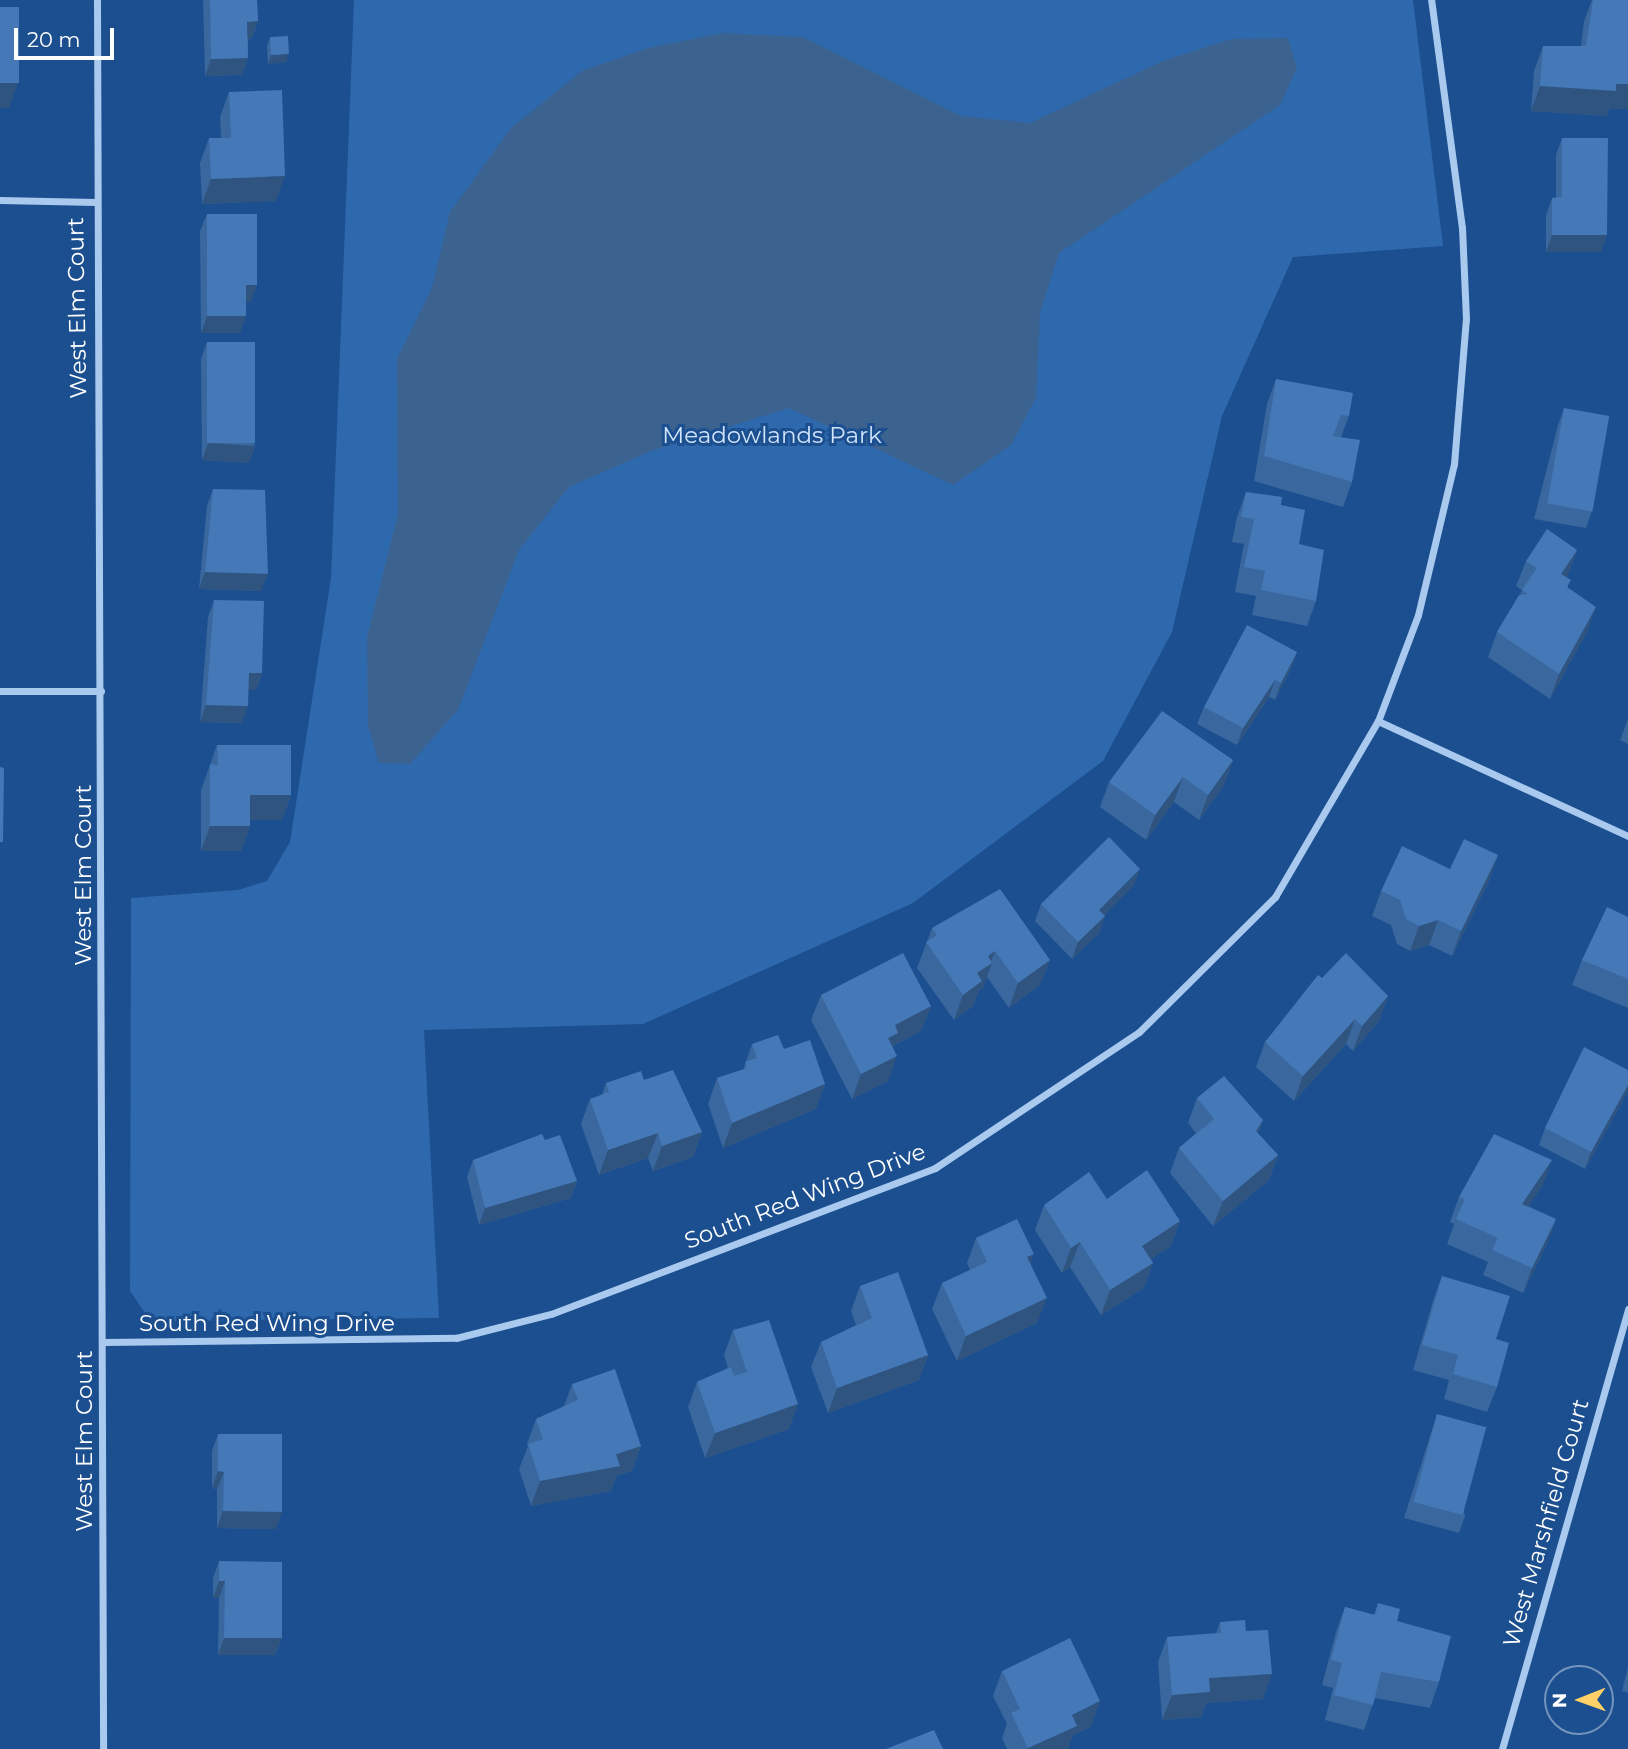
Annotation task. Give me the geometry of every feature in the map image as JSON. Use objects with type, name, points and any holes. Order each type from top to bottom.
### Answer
[{"type":"street","name":"West Elm Court","points":[[97,0],[95,202],[101,691],[103,1749]]},
{"type":"street","name":"South Red Wing Drive","points":[[104,1342],[456,1338],[551,1314],[935,1168],[1139,1032],[1275,897],[1378,721],[1440,536],[1462,400],[1462,228],[1431,0]]},
{"type":"street","points":[[0,200],[95,202]]},
{"type":"street","points":[[0,691],[101,691]]},
{"type":"street","points":[[1378,721],[1628,836]]},
{"type":"street","name":"West Marshfield Court","points":[[1502,1749],[1628,1309]]},
{"type":"green space","name":"Meadowlands Park","points":[[354,0],[1413,0],[1443,246],[1293,257],[1222,416],[1172,632],[1103,761],[913,903],[643,1024],[424,1030],[439,1318],[165,1321],[145,1313],[130,1291],[131,898],[238,890],[267,881],[290,842],[331,578]]},
{"type":"shaded area","points":[[723,33],[803,37],[961,116],[1030,123],[1163,61],[1231,39],[1288,38],[1297,68],[1280,105],[1059,253],[1040,313],[1036,398],[1011,445],[953,485],[789,408],[651,451],[569,487],[519,550],[458,710],[410,764],[379,763],[368,726],[367,637],[398,514],[397,359],[432,288],[450,212],[511,128],[582,71],[648,48]]},
{"type":"building","points":[[210,0],[257,0],[258,21],[247,22],[248,58],[211,59]]},
{"type":"building","points":[[1593,0],[1628,0],[1628,84],[1616,84],[1616,91],[1540,86],[1543,46],[1586,46]]},
{"type":"building","points":[[0,7],[19,7],[19,83],[0,83]]},
{"type":"building","points":[[288,36],[289,54],[271,55],[270,37]]},
{"type":"building","points":[[282,90],[285,176],[211,179],[209,138],[231,138],[229,92]]},
{"type":"building","points":[[1562,138],[1608,138],[1607,235],[1552,235],[1552,198],[1562,197]]},
{"type":"building","points":[[207,214],[257,214],[257,285],[246,285],[246,316],[207,316]]},
{"type":"building","points":[[207,342],[255,342],[255,443],[207,443]]},
{"type":"building","points":[[1276,379],[1353,393],[1349,416],[1341,415],[1333,436],[1360,440],[1352,482],[1264,456]]},
{"type":"building","points":[[1564,408],[1609,416],[1592,512],[1547,504]]},
{"type":"building","points":[[213,489],[265,490],[268,574],[205,572]]},
{"type":"building","points":[[1246,492],[1282,497],[1281,505],[1305,510],[1299,544],[1324,550],[1316,601],[1261,590],[1265,571],[1244,567],[1254,519],[1241,517]]},
{"type":"building","points":[[1547,529],[1577,550],[1561,574],[1571,580],[1567,587],[1596,607],[1559,674],[1497,632],[1519,595],[1528,594],[1522,590],[1537,568],[1526,561]]},
{"type":"building","points":[[214,600],[264,601],[262,673],[249,673],[248,706],[206,705]]},
{"type":"building","points":[[1247,625],[1297,652],[1281,683],[1275,680],[1243,728],[1204,707]]},
{"type":"building","points":[[1162,711],[1233,760],[1208,795],[1183,777],[1155,815],[1109,782]]},
{"type":"building","points":[[217,745],[291,745],[291,795],[250,795],[250,826],[210,826],[210,764],[218,765]]},
{"type":"building","points":[[0,767],[4,768],[3,842],[0,842]]},
{"type":"building","points":[[1109,837],[1140,869],[1099,910],[1105,916],[1078,942],[1041,904]]},
{"type":"building","points":[[1464,839],[1498,855],[1461,931],[1438,920],[1419,926],[1406,919],[1400,900],[1381,891],[1402,846],[1450,869]]},
{"type":"building","points":[[1000,889],[1050,960],[1018,983],[995,951],[988,956],[992,963],[977,973],[982,981],[963,995],[926,942],[937,935],[932,928]]},
{"type":"building","points":[[1607,907],[1628,917],[1628,979],[1582,960]]},
{"type":"building","points":[[903,953],[931,1006],[895,1025],[898,1033],[888,1038],[897,1056],[861,1074],[821,995]]},
{"type":"building","points":[[1346,953],[1388,996],[1362,1026],[1355,1019],[1303,1076],[1265,1042],[1318,975],[1322,978]]},
{"type":"building","points":[[778,1035],[784,1049],[810,1040],[825,1084],[732,1123],[717,1078],[747,1068],[745,1062],[757,1058],[752,1044]]},
{"type":"building","points":[[1584,1047],[1628,1070],[1628,1085],[1591,1152],[1545,1128]]},
{"type":"building","points":[[673,1070],[702,1132],[662,1146],[658,1133],[608,1150],[590,1099],[609,1092],[606,1083],[641,1071],[644,1080]]},
{"type":"building","points":[[1224,1076],[1263,1120],[1256,1131],[1278,1155],[1223,1201],[1179,1148],[1214,1119],[1197,1098]]},
{"type":"building","points":[[542,1134],[545,1140],[560,1135],[577,1181],[485,1208],[473,1160]]},
{"type":"building","points":[[1494,1134],[1552,1160],[1522,1204],[1556,1219],[1532,1268],[1492,1250],[1498,1238],[1456,1219],[1465,1199],[1459,1197]]},
{"type":"building","points":[[1147,1170],[1180,1221],[1142,1246],[1153,1263],[1110,1290],[1080,1242],[1071,1248],[1044,1205],[1089,1172],[1107,1199]]},
{"type":"building","points":[[1017,1219],[1034,1254],[1027,1257],[1047,1298],[966,1336],[942,1283],[987,1262],[976,1238]]},
{"type":"building","points":[[898,1272],[928,1355],[837,1388],[821,1342],[872,1318],[860,1286]]},
{"type":"building","points":[[1442,1276],[1510,1296],[1496,1339],[1509,1343],[1497,1387],[1453,1374],[1458,1355],[1422,1345]]},
{"type":"building","points":[[769,1320],[798,1404],[715,1433],[697,1382],[731,1367],[734,1376],[747,1372],[733,1330]]},
{"type":"building","points":[[615,1369],[641,1446],[616,1454],[620,1466],[540,1481],[528,1444],[543,1439],[536,1419],[578,1400],[572,1384]]},
{"type":"building","points":[[1437,1414],[1486,1427],[1463,1515],[1413,1502]]},
{"type":"building","points":[[218,1434],[282,1434],[282,1512],[223,1511],[224,1472],[218,1471]]},
{"type":"building","points":[[219,1561],[282,1562],[282,1638],[224,1638],[225,1581],[219,1581]]},
{"type":"building","points":[[1378,1603],[1400,1609],[1397,1621],[1451,1636],[1439,1682],[1381,1672],[1373,1705],[1334,1695],[1342,1663],[1331,1660],[1345,1607],[1375,1615]]},
{"type":"building","points":[[1245,1620],[1246,1631],[1268,1630],[1272,1674],[1209,1678],[1210,1692],[1172,1695],[1167,1637],[1221,1633],[1220,1622]]},
{"type":"building","points":[[1070,1638],[1100,1701],[1072,1715],[1077,1726],[1028,1748],[1011,1713],[1020,1709],[1002,1671]]},
{"type":"building","points":[[934,1730],[943,1749],[886,1749]]}]
